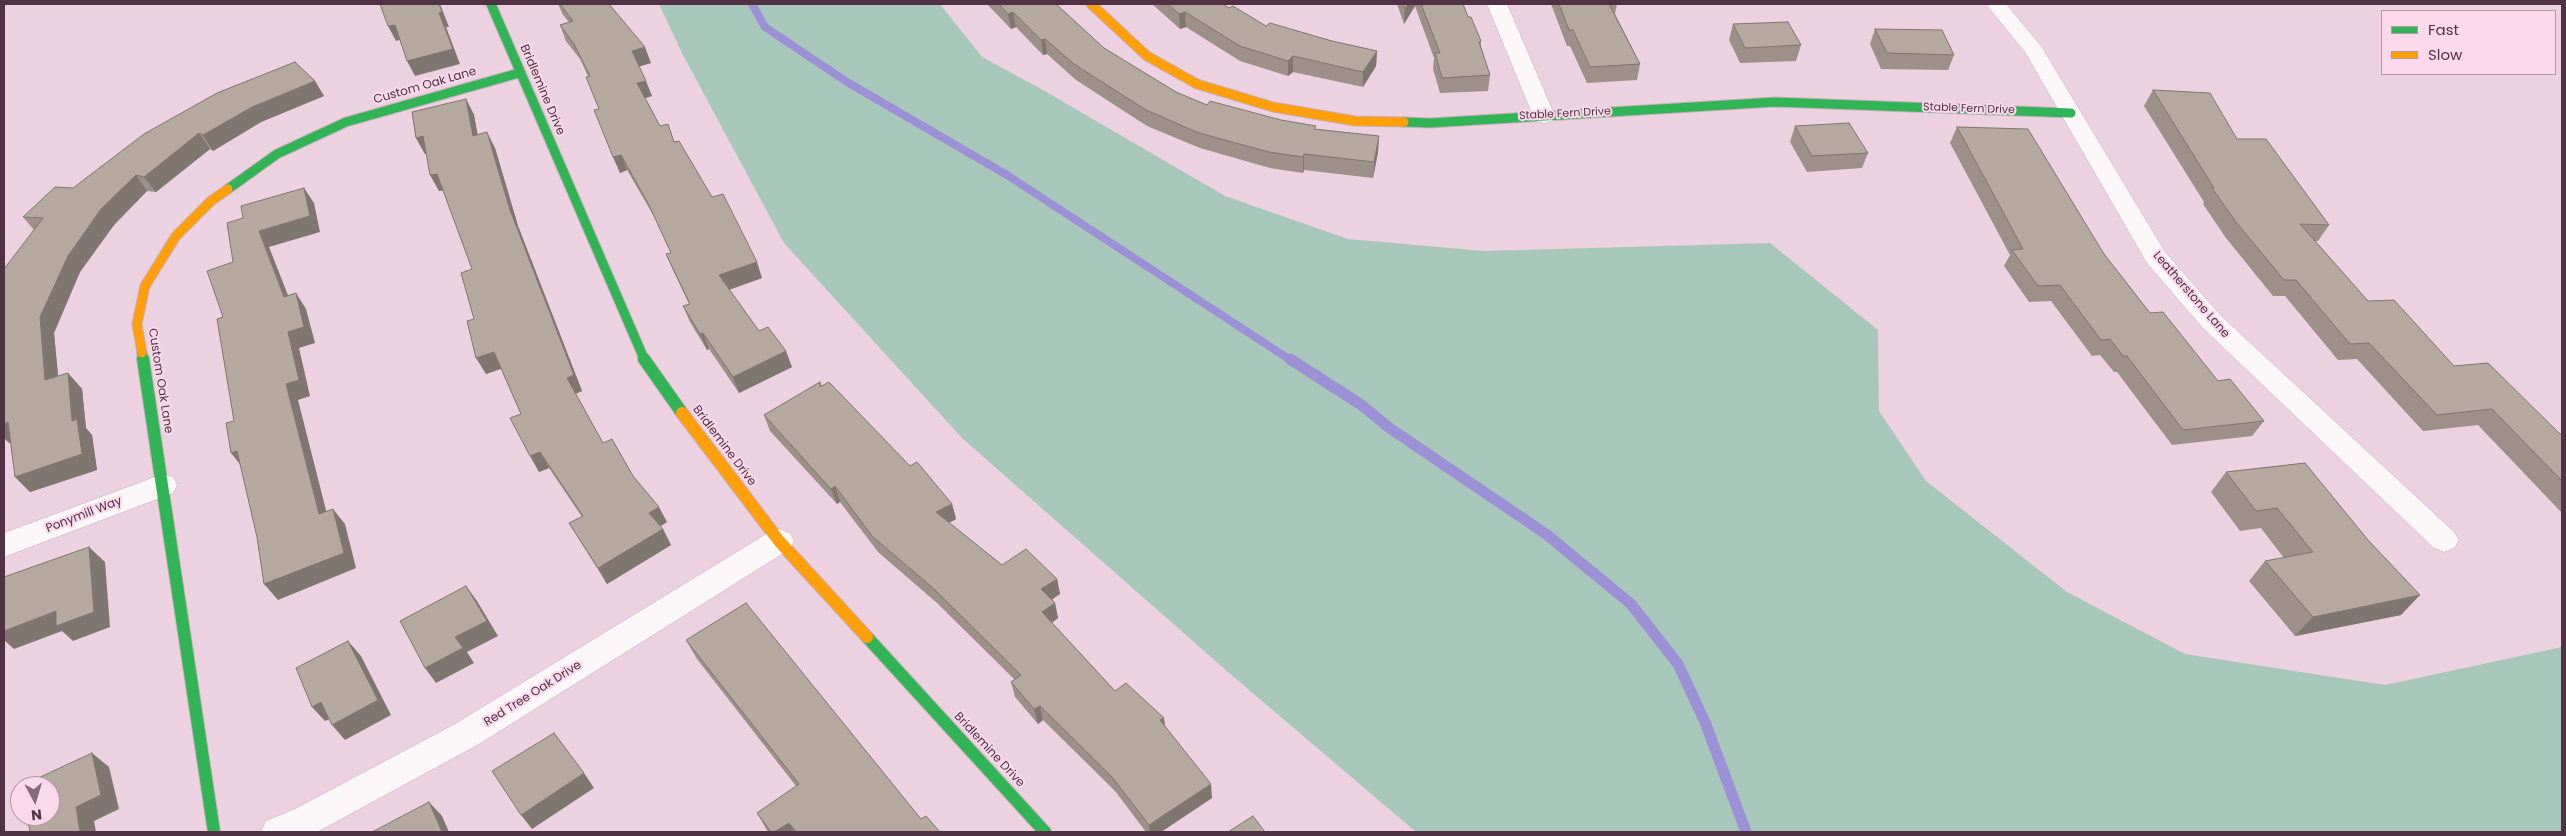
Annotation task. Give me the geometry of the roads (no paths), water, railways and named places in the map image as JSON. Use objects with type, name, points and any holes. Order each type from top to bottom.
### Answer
[{"type":"street","name":"Bridlemine Drive","points":[[491,4],[519,73],[647,366],[779,542],[1045,832]]},
{"type":"street","name":"Stable Fern Drive","points":[[1091,4],[1147,56],[1188,79],[1273,107],[1355,121],[1430,123],[1775,102],[2070,113]]},
{"type":"street","points":[[1497,4],[1544,116]]},
{"type":"street","name":"Leatherstone Lane","points":[[1996,4],[2034,50],[2156,257],[2211,321],[2444,540]]},
{"type":"street","name":"Custom Oak Lane","points":[[214,832],[164,485],[137,324],[144,286],[176,236],[210,201],[277,154],[346,122],[519,73]]},
{"type":"street","name":"Ponymill Way","points":[[4,545],[164,485]]},
{"type":"street","name":"Red Tree Oak Drive","points":[[278,832],[307,820],[467,734],[779,542]]},
{"type":"waterway","points":[[752,4],[765,27],[847,82],[1007,175],[1292,361]]},
{"type":"waterway","points":[[1290,359],[1360,404],[1391,429],[1546,534],[1631,604],[1678,664],[1705,722],[1746,832]]}]
